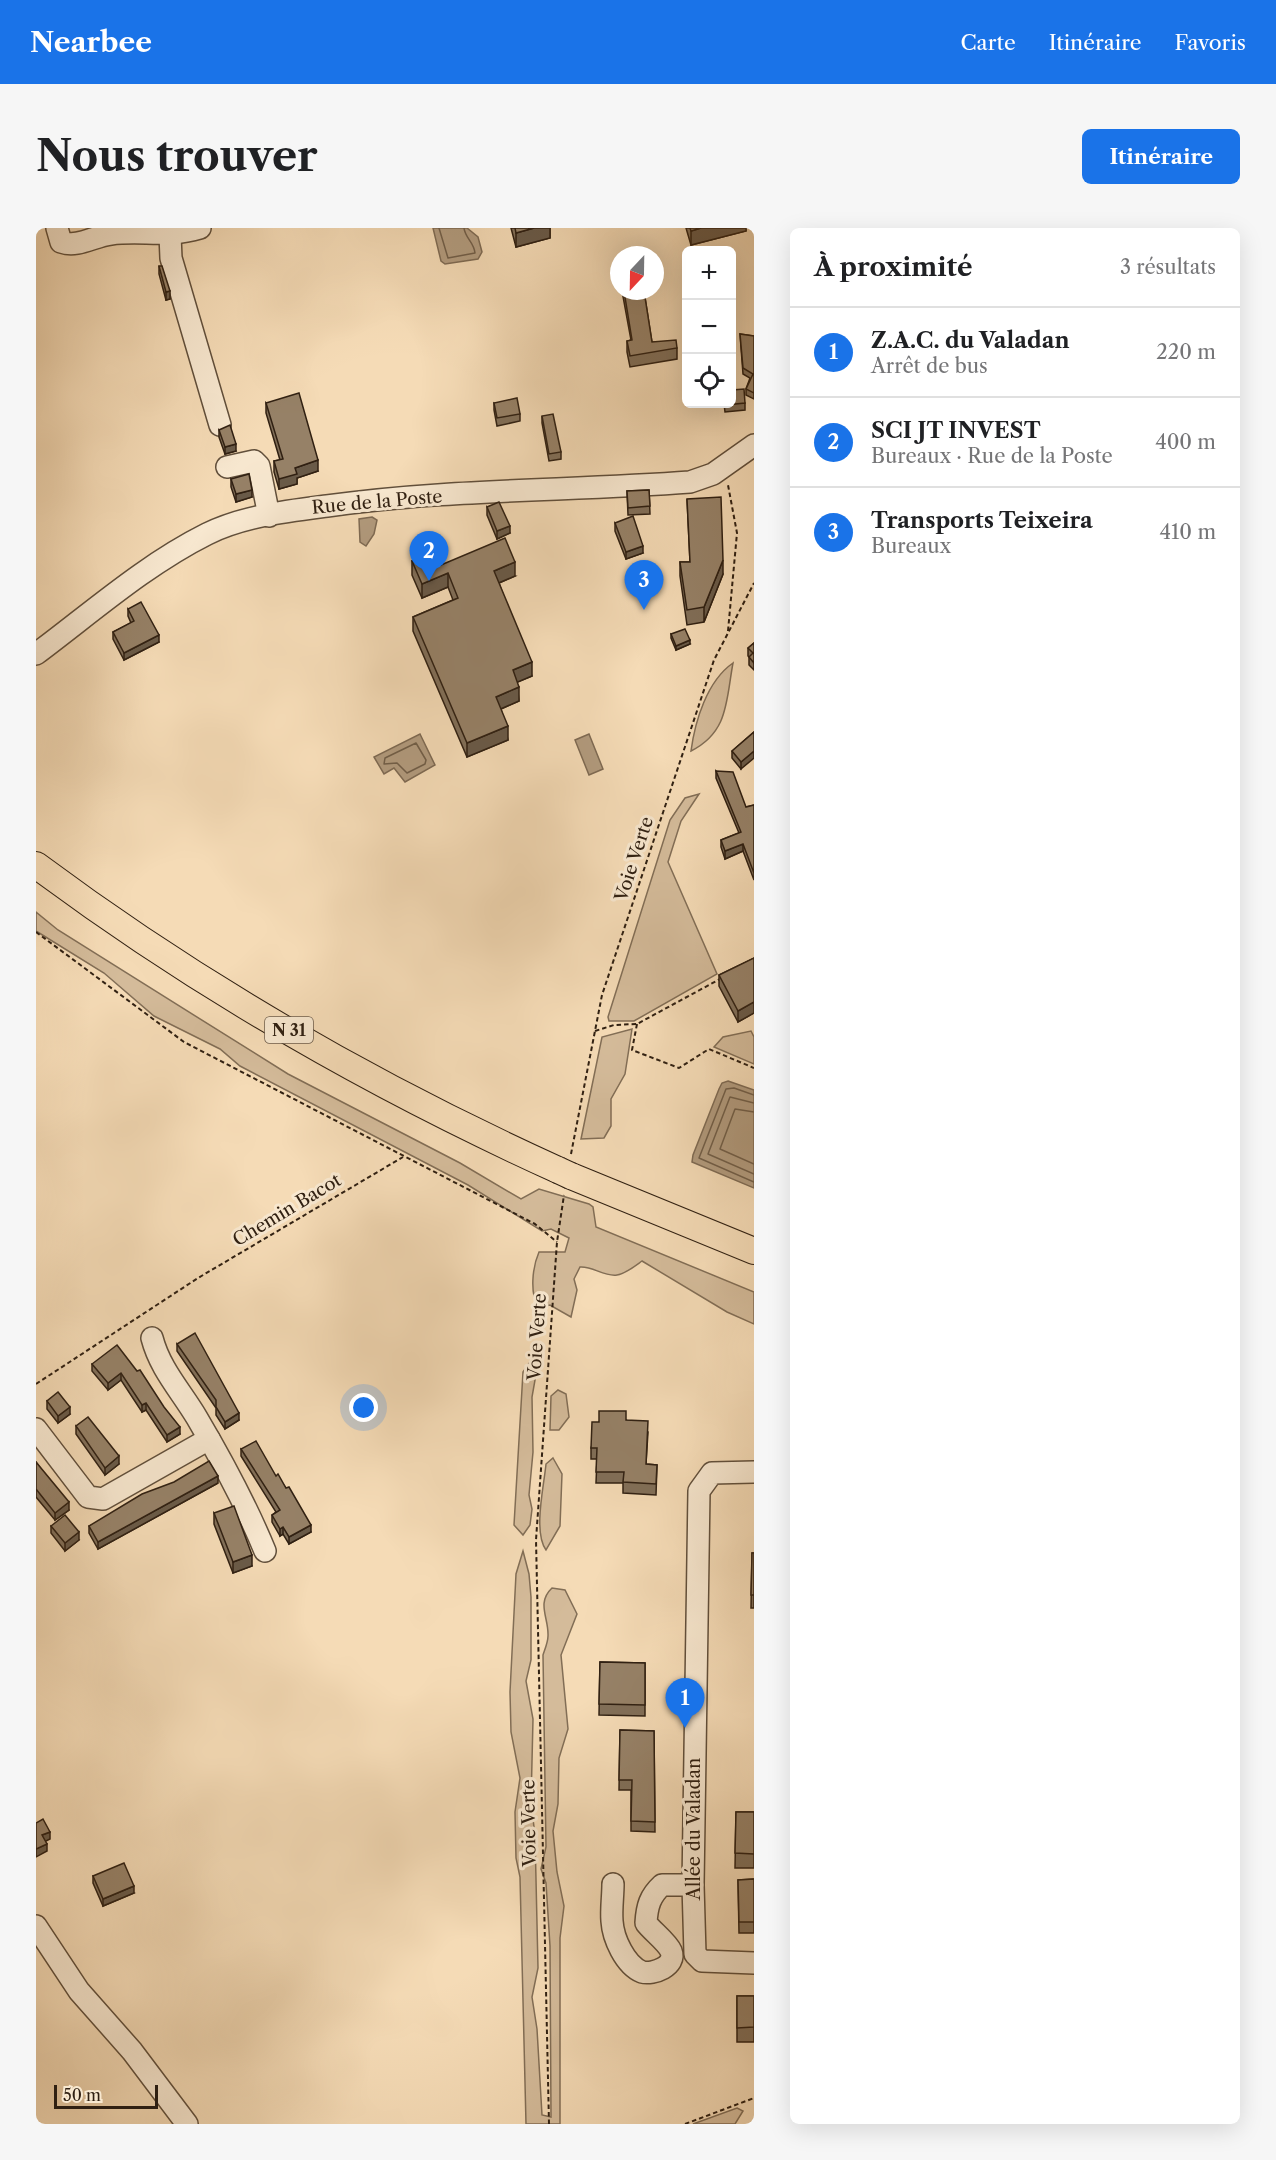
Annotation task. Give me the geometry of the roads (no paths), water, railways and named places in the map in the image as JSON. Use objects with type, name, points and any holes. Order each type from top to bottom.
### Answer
[{"type":"main road","name":"N 31","points":[[36,865],[192,973],[422,1104],[566,1174],[754,1251]]},
{"type":"street","points":[[57,228],[61,243],[69,246],[110,231],[170,235],[200,228]]},
{"type":"street","points":[[170,235],[171,258],[220,425]]},
{"type":"street","name":"Rue de la Poste","points":[[36,654],[159,562],[185,546],[232,525],[269,516],[359,502],[690,482],[724,467],[752,445]]},
{"type":"street","points":[[227,467],[254,461],[259,466],[269,516]]},
{"type":"street","points":[[152,1338],[158,1359],[245,1501],[265,1551]]},
{"type":"street","points":[[36,1429],[88,1497],[103,1499],[209,1439]]},
{"type":"street","name":"Allée du Valadan","points":[[695,1954],[693,1885],[699,1491],[712,1473],[754,1472]]},
{"type":"street","points":[[613,1884],[612,1923],[621,1952],[635,1968],[644,1972],[658,1972],[668,1964],[671,1954]]},
{"type":"street","points":[[671,1954],[646,1923],[647,1908],[652,1894],[662,1885],[693,1885]]},
{"type":"street","points":[[38,1928],[79,1991],[132,2051],[187,2124]]},
{"type":"street","points":[[671,1954],[695,1954],[702,1961],[754,1963]]},
{"type":"water","points":[[433,228],[467,228],[478,237],[482,252],[478,259],[445,264],[441,261]]},
{"type":"water","points":[[372,517],[377,520],[374,534],[366,546],[360,542],[359,519]]},
{"type":"water","points":[[420,734],[435,765],[405,782],[394,768],[384,774],[374,757]]},
{"type":"water","points":[[589,734],[603,769],[589,775],[575,740]]},
{"type":"water","points":[[728,1081],[754,1090],[754,1188],[692,1162],[719,1089],[722,1083]]},
{"type":"place","name":"SCI JT INVEST","points":[[429,581]]},
{"type":"place","name":"Transports Teixeira","points":[[644,610]]},
{"type":"place","name":"Z.A.C. du Valadan","points":[[685,1728]]}]
